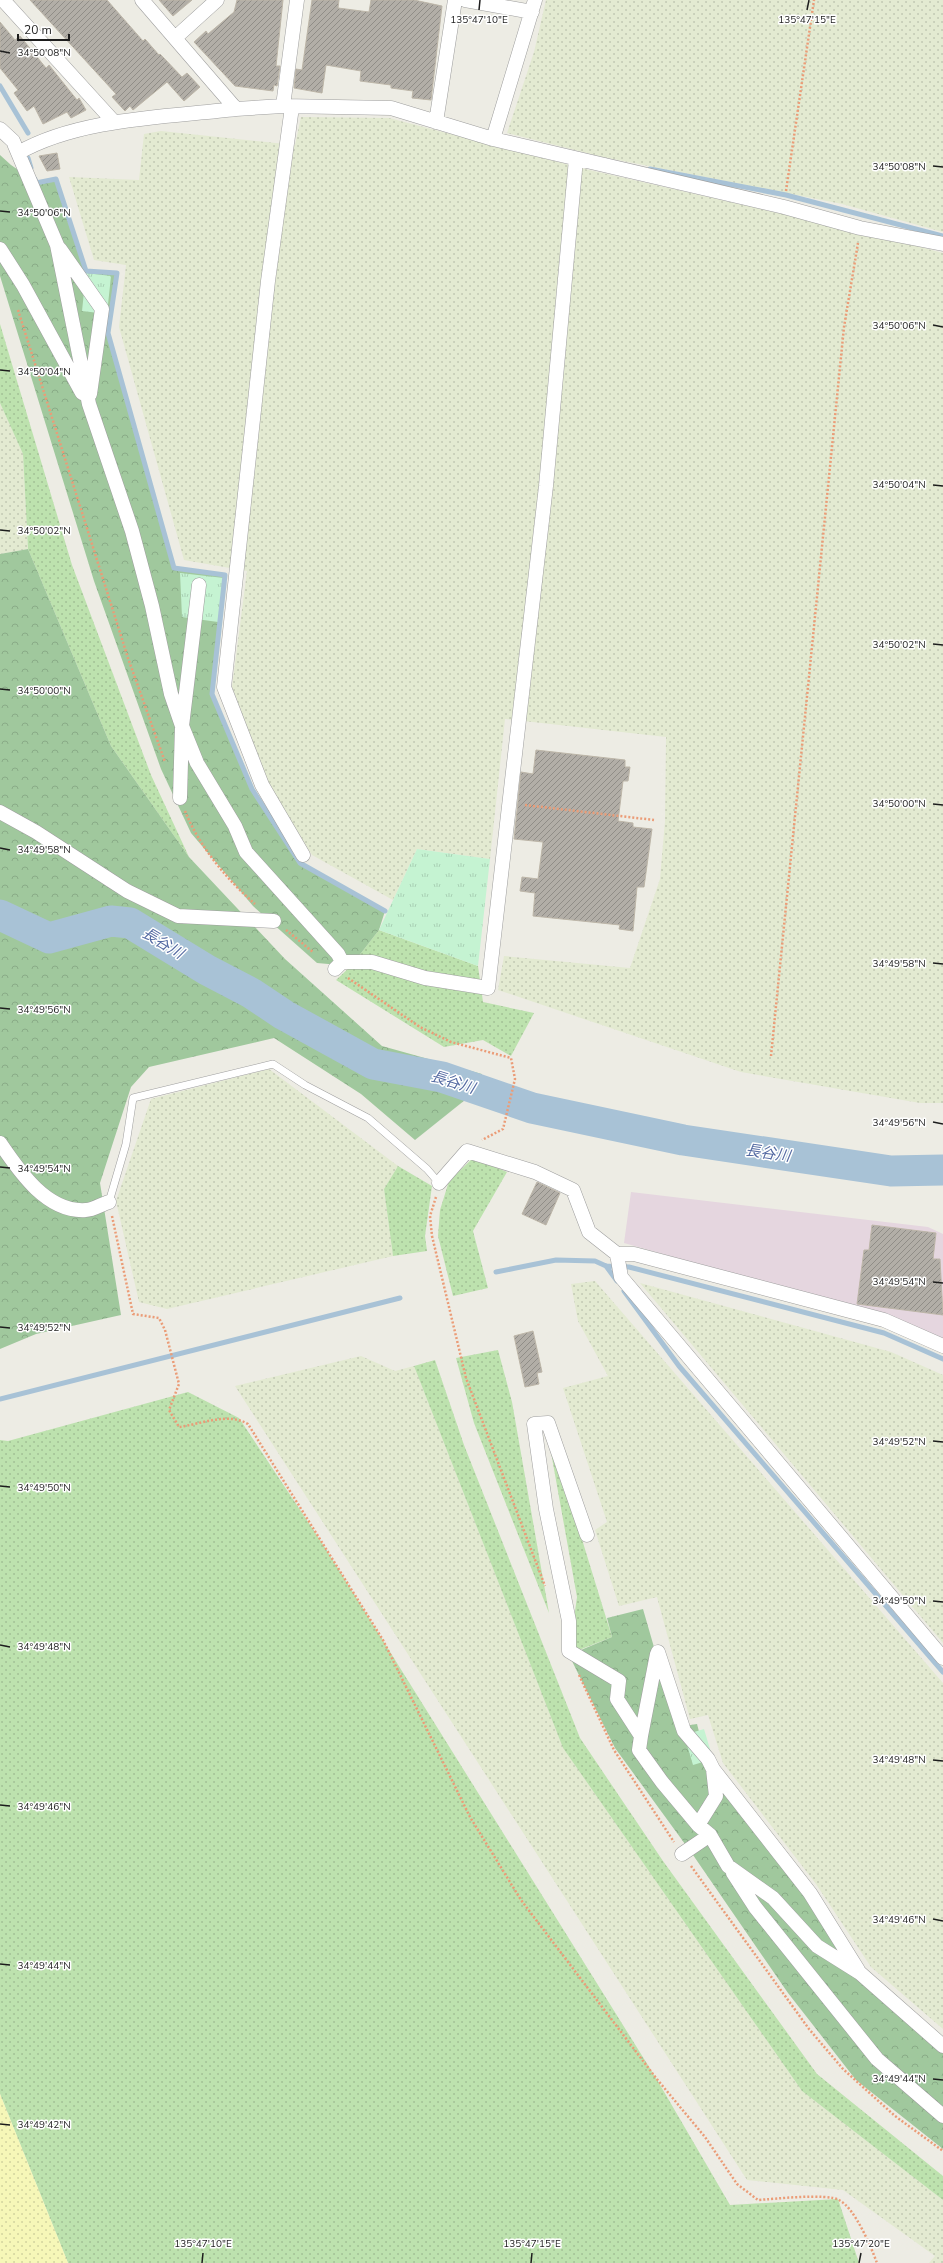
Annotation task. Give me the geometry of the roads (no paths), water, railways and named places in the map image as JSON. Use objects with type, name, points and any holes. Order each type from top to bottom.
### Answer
[{"type":"street","points":[[3,0],[114,122]]},
{"type":"street","points":[[142,0],[236,109]]},
{"type":"street","points":[[175,38],[217,0]]},
{"type":"street","points":[[297,0],[287,107],[224,687],[262,785],[303,855]]},
{"type":"street","points":[[436,122],[455,0]]},
{"type":"street","points":[[465,0],[533,6],[493,139]]},
{"type":"street","points":[[18,153],[35,143],[114,122],[236,109],[287,107],[391,108],[493,139],[784,207],[860,228],[943,244]]},
{"type":"street","points":[[0,129],[12,141],[18,153],[57,245],[88,404],[132,531],[152,606],[171,694],[197,763],[236,826],[246,852],[338,954],[338,965],[372,962],[425,978],[488,988],[511,804],[546,486],[576,159]]},
{"type":"street","points":[[57,245],[102,309],[88,404]]},
{"type":"street","points":[[0,249],[23,286],[88,404]]},
{"type":"street","points":[[180,798],[182,726],[199,585]]},
{"type":"street","points":[[0,812],[36,832],[127,892],[178,916],[274,921]]},
{"type":"street","points":[[0,1143],[12,1160],[46,1198],[66,1208],[86,1210],[109,1202]]},
{"type":"street","points":[[439,1183],[467,1151],[535,1172],[573,1190],[589,1232],[617,1254],[634,1254],[884,1320],[943,1346]]},
{"type":"street","points":[[617,1254],[621,1278],[943,1658]]},
{"type":"street","points":[[587,1535],[548,1423],[534,1424],[546,1509],[569,1621],[569,1651],[619,1681],[617,1699],[641,1736]]},
{"type":"street","points":[[860,1973],[810,1893],[713,1769],[708,1758],[684,1731],[658,1652],[639,1750],[662,1782],[698,1825],[710,1835],[755,1907],[877,2059],[943,2116]]},
{"type":"street","points":[[698,1825],[716,1796],[713,1769]]},
{"type":"street","points":[[682,1854],[710,1835]]},
{"type":"street","points":[[728,1866],[773,1898],[817,1946],[860,1973],[943,2046]]},
{"type":"lane","points":[[109,1202],[126,1144],[133,1098],[273,1064],[305,1085],[368,1118],[427,1169],[439,1183]]},
{"type":"waterway","points":[[0,86],[28,133]]},
{"type":"waterway","points":[[28,158],[31,168]]},
{"type":"waterway","points":[[650,169],[786,195],[943,236]]},
{"type":"waterway","points":[[35,179],[36,183],[56,179],[86,271],[117,273],[108,333],[174,568],[225,575],[212,694],[252,789],[300,863],[385,911]]},
{"type":"waterway","name":"長谷川","points":[[0,915],[49,938],[111,921],[130,923],[207,970],[251,993],[284,1015],[373,1064],[442,1077],[532,1108],[683,1140],[891,1171],[943,1170]]},
{"type":"waterway","points":[[496,1272],[556,1260],[595,1261],[606,1266],[629,1267],[884,1333],[943,1359]]},
{"type":"waterway","points":[[606,1266],[617,1281]]},
{"type":"waterway","points":[[624,1291],[679,1366],[943,1672]]},
{"type":"waterway","points":[[0,1399],[400,1298]]}]
